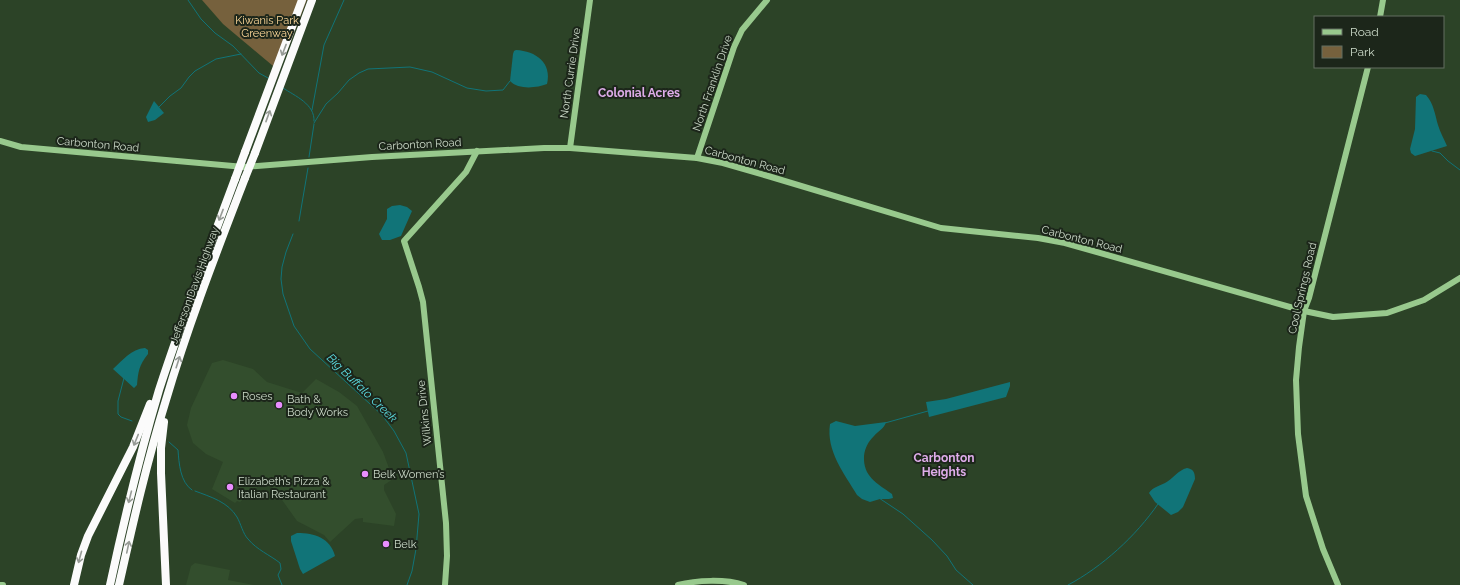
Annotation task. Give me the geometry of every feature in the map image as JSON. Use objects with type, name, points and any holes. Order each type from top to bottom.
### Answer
[{"type":"highway","name":"Jefferson Davis Highway","points":[[110,585],[142,450],[176,339],[302,0]]},
{"type":"highway","name":"Jefferson Davis Highway","points":[[119,585],[139,498],[166,399],[194,314],[312,0]]},
{"type":"highway","points":[[74,585],[81,555],[88,536],[133,447],[166,360],[176,339]]},
{"type":"highway","points":[[166,399],[161,448],[166,585]]},
{"type":"street","name":"North Currie Drive","points":[[570,148],[590,0]]},
{"type":"street","name":"North Franklin Drive","points":[[697,158],[734,47],[742,30],[766,0]]},
{"type":"street","points":[[1380,16],[1383,0]]},
{"type":"street","name":"Cool Springs Road","points":[[1336,584],[1306,496],[1298,434],[1296,380],[1304,311],[1309,298],[1368,68]]},
{"type":"street","name":"Carbonton Road","points":[[0,141],[28,148],[244,167],[372,156],[570,148],[697,158],[723,163],[941,228],[1038,238],[1065,243],[1304,311],[1333,317],[1387,313],[1424,300],[1460,278]]},
{"type":"street","name":"Wilkins Drive","points":[[445,585],[447,556],[446,523],[423,302],[404,241],[466,172],[477,151]]},
{"type":"street","points":[[678,585],[704,581],[736,582],[744,585]]},
{"type":"shaded area","points":[[223,360],[253,369],[267,382],[302,393],[316,379],[339,392],[357,406],[383,452],[393,479],[384,485],[384,490],[396,514],[394,526],[363,522],[363,518],[355,519],[330,542],[324,535],[297,521],[275,490],[268,483],[260,480],[257,482],[260,485],[240,502],[237,501],[235,503],[212,489],[223,462],[206,454],[193,443],[187,425],[191,408],[212,363]]},
{"type":"shaded area","points":[[195,563],[230,570],[228,580],[254,585],[186,585],[191,566]]},
{"type":"green space","name":"Kiwanis Park Greenway","points":[[202,0],[307,0],[279,71],[223,24]]},
{"type":"water","points":[[516,50],[530,53],[545,64],[548,77],[547,84],[533,87],[523,87],[513,84],[510,81],[513,54]]},
{"type":"water","points":[[1420,94],[1426,95],[1431,102],[1439,128],[1447,146],[1415,156],[1411,153],[1410,149],[1415,129],[1416,97]]},
{"type":"water","points":[[154,101],[164,113],[155,120],[148,122],[146,117]]},
{"type":"water","points":[[400,205],[407,207],[412,211],[401,236],[390,240],[382,240],[379,234],[387,219],[387,209],[392,206]]},
{"type":"water","points":[[145,348],[148,350],[148,354],[141,365],[137,385],[134,388],[113,369],[131,353]]},
{"type":"water","points":[[1010,382],[1006,397],[929,417],[926,402],[946,399]]},
{"type":"water","points":[[836,421],[855,426],[886,422],[867,445],[864,463],[868,474],[872,479],[892,494],[893,498],[880,499],[870,502],[857,495],[833,453],[829,434],[830,424]]},
{"type":"water","points":[[1187,468],[1193,471],[1195,474],[1195,479],[1183,507],[1178,512],[1171,515],[1155,502],[1149,493],[1154,488],[1168,481]]},
{"type":"water","points":[[297,533],[310,534],[326,541],[333,550],[335,556],[303,574],[291,541],[291,536]]},
{"type":"waterway","name":"Big Buffalo Creek","points":[[188,0],[201,19],[215,33],[233,46],[259,73],[268,78]]},
{"type":"waterway","points":[[312,110],[324,45],[344,0]]},
{"type":"waterway","points":[[159,107],[181,88],[195,71],[216,59],[241,54]]},
{"type":"waterway","points":[[314,123],[326,104],[349,80],[368,69],[410,67],[432,72],[467,88],[486,91],[503,90],[510,81]]},
{"type":"waterway","name":"Big Buffalo Creek","points":[[283,88],[308,105],[314,121]]},
{"type":"waterway","name":"Big Buffalo Creek","points":[[309,157],[314,124]]},
{"type":"waterway","points":[[1432,151],[1440,153],[1460,170]]},
{"type":"waterway","name":"Big Buffalo Creek","points":[[299,221],[308,168]]},
{"type":"waterway","name":"Big Buffalo Creek","points":[[293,234],[286,252],[282,267],[281,279],[283,294],[294,326],[310,349],[382,415],[394,431],[406,453],[419,514],[416,549],[412,571],[407,585]]},
{"type":"waterway","points":[[124,378],[118,401],[118,414],[121,417],[132,421]]},
{"type":"waterway","points":[[885,423],[928,411]]},
{"type":"waterway","points":[[169,442],[178,450],[183,477],[188,487],[192,490]]},
{"type":"waterway","points":[[195,491],[207,495],[229,507],[237,517],[248,539],[259,549],[280,563],[281,569],[278,575],[282,585]]},
{"type":"waterway","points":[[879,498],[903,514],[932,540],[947,556],[956,570],[973,585]]},
{"type":"waterway","points":[[1068,585],[1081,578],[1118,550],[1139,528],[1158,504]]},
{"type":"place","name":"Roses","points":[[234,396]]},
{"type":"place","name":"Bath & Body Works","points":[[279,405]]},
{"type":"place","name":"Belk Women’s","points":[[365,474]]},
{"type":"place","name":"Elizabeth’s Pizza & Italian Restaurant","points":[[230,487]]},
{"type":"place","name":"Belk","points":[[386,544]]},
{"type":"district","name":"Colonial Acres","points":[[639,93]]},
{"type":"district","name":"Carbonton Heights","points":[[944,465]]}]
